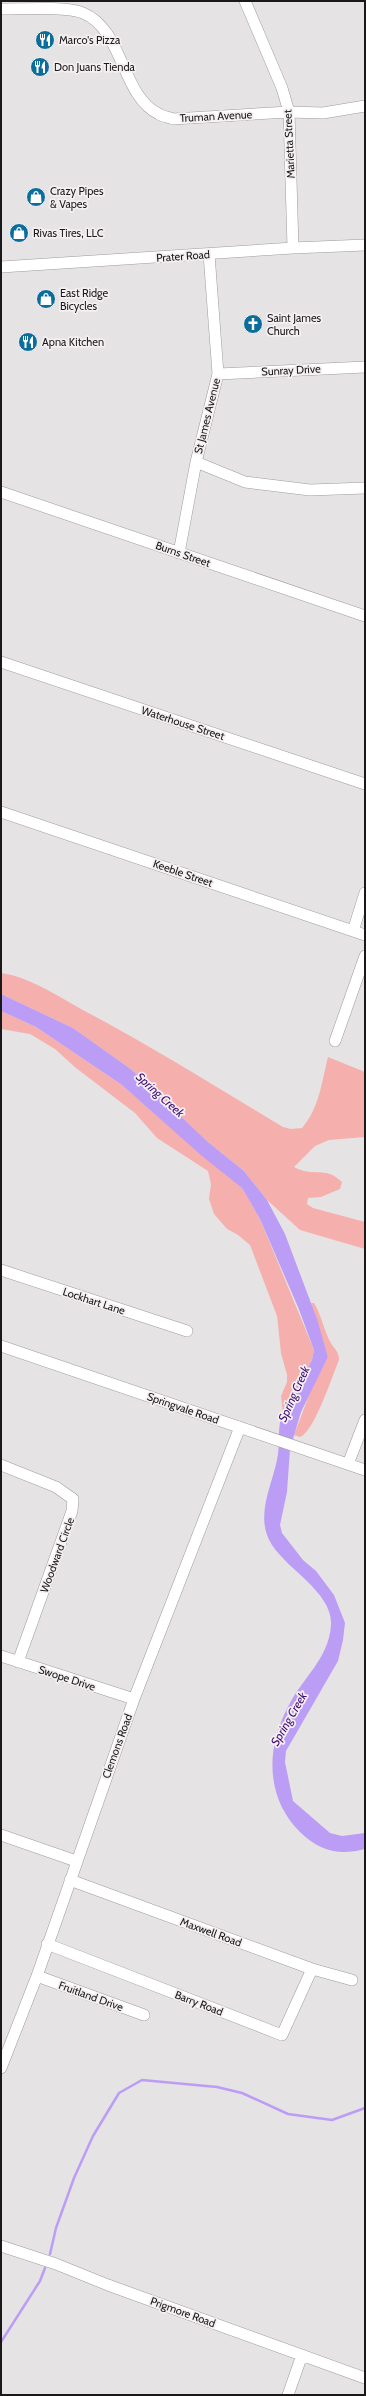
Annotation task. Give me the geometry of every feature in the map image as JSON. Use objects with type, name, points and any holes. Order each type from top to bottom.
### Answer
[{"type":"street","name":"Marietta Street","points":[[245,1],[282,88],[289,112],[293,248]]},
{"type":"street","name":"Truman Avenue","points":[[1,9],[64,10],[83,13],[94,20],[112,42],[132,85],[145,103],[158,114],[173,119],[289,112],[323,113],[365,106]]},
{"type":"street","name":"Prater Road","points":[[1,267],[293,248],[365,245]]},
{"type":"street","name":"St James Avenue","points":[[179,553],[196,462],[218,374],[209,254]]},
{"type":"street","name":"Sunray Drive","points":[[218,374],[365,367]]},
{"type":"street","points":[[196,462],[245,482],[310,490],[365,488]]},
{"type":"street","name":"Burns Street","points":[[1,492],[365,616]]},
{"type":"street","name":"Waterhouse Street","points":[[1,662],[365,784]]},
{"type":"street","name":"Keeble Street","points":[[1,812],[365,935]]},
{"type":"street","points":[[353,931],[365,893]]},
{"type":"street","points":[[335,1041],[365,956]]},
{"type":"street","name":"Lockhart Lane","points":[[1,1270],[187,1331]]},
{"type":"street","name":"Springvale Road","points":[[1,1346],[365,1470]]},
{"type":"street","points":[[348,1464],[365,1420]]},
{"type":"street","name":"Clemons Road","points":[[1,2068],[5,2044],[37,1976],[134,1699],[240,1427]]},
{"type":"street","name":"Woodward Circle","points":[[1,1465],[56,1486],[73,1499],[72,1511],[18,1662]]},
{"type":"street","name":"Swope Drive","points":[[1,1656],[134,1699]]},
{"type":"street","points":[[1,1835],[76,1861]]},
{"type":"street","name":"Maxwell Road","points":[[70,1880],[312,1968],[352,1980]]},
{"type":"street","name":"Barry Road","points":[[47,1944],[282,2035],[312,1968]]},
{"type":"street","name":"Fruitland Drive","points":[[37,1976],[144,2015]]},
{"type":"street","name":"Prigmore Road","points":[[1,2246],[56,2264],[108,2285],[365,2378]]},
{"type":"street","points":[[288,2395],[302,2355]]},
{"type":"shaded area","points":[[1,973],[32,982],[158,1052],[283,1127],[291,1129],[302,1128],[308,1120],[316,1104],[328,1057],[365,1072],[365,1137],[329,1140],[315,1146],[294,1167],[307,1172],[330,1174],[342,1182],[340,1189],[321,1197],[308,1198],[307,1204],[313,1208],[365,1222],[365,1249],[300,1230],[267,1200],[244,1171],[208,1142],[132,1070],[73,1028],[1,994]]},
{"type":"shaded area","points":[[1,1011],[36,1027],[122,1085],[242,1188],[260,1219],[314,1350],[312,1360],[283,1413],[281,1396],[287,1382],[287,1375],[281,1353],[277,1316],[250,1245],[238,1235],[227,1229],[214,1214],[209,1199],[211,1184],[208,1171],[157,1138],[135,1113],[76,1068],[55,1049],[30,1034],[1,1029]]},
{"type":"shaded area","points":[[311,1303],[314,1303],[317,1308],[329,1340],[338,1353],[339,1360],[317,1415],[305,1433],[300,1437],[294,1435],[311,1390],[328,1357]]},
{"type":"water","name":"Spring Creek","points":[[1,994],[73,1028],[132,1070],[208,1142],[244,1171],[267,1200],[285,1234],[317,1319],[328,1357],[301,1412],[290,1449],[287,1492],[280,1525],[282,1533],[303,1560],[316,1571],[334,1595],[345,1623],[338,1661],[286,1751],[285,1762],[293,1801],[330,1833],[342,1836],[365,1833],[365,1849],[338,1852],[322,1848],[307,1838],[289,1818],[280,1803],[275,1788],[273,1772],[273,1755],[281,1723],[294,1697],[320,1658],[329,1637],[331,1625],[330,1613],[325,1603],[308,1582],[288,1564],[272,1545],[264,1523],[266,1500],[278,1454],[281,1417],[312,1360],[314,1350],[298,1307],[260,1219],[242,1188],[202,1156],[122,1085],[36,1027],[1,1011]]},
{"type":"waterway","points":[[50,2254],[56,2228],[74,2178],[93,2136],[119,2093],[142,2080],[217,2087],[242,2093],[288,2114],[332,2120],[365,2108]]},
{"type":"waterway","points":[[1,2342],[40,2281],[45,2268]]},
{"type":"place","name":"Marco's Pizza","points":[[45,40]]},
{"type":"place","name":"Don Juans Tienda","points":[[40,67]]},
{"type":"place","name":"Crazy Pipes & Vapes","points":[[36,197]]},
{"type":"place","name":"Rivas Tires, LLC","points":[[19,233]]},
{"type":"place","name":"East Ridge Bicycles","points":[[46,299]]},
{"type":"place","name":"Saint James Church","points":[[253,324]]},
{"type":"place","name":"Apna Kitchen","points":[[28,342]]}]
